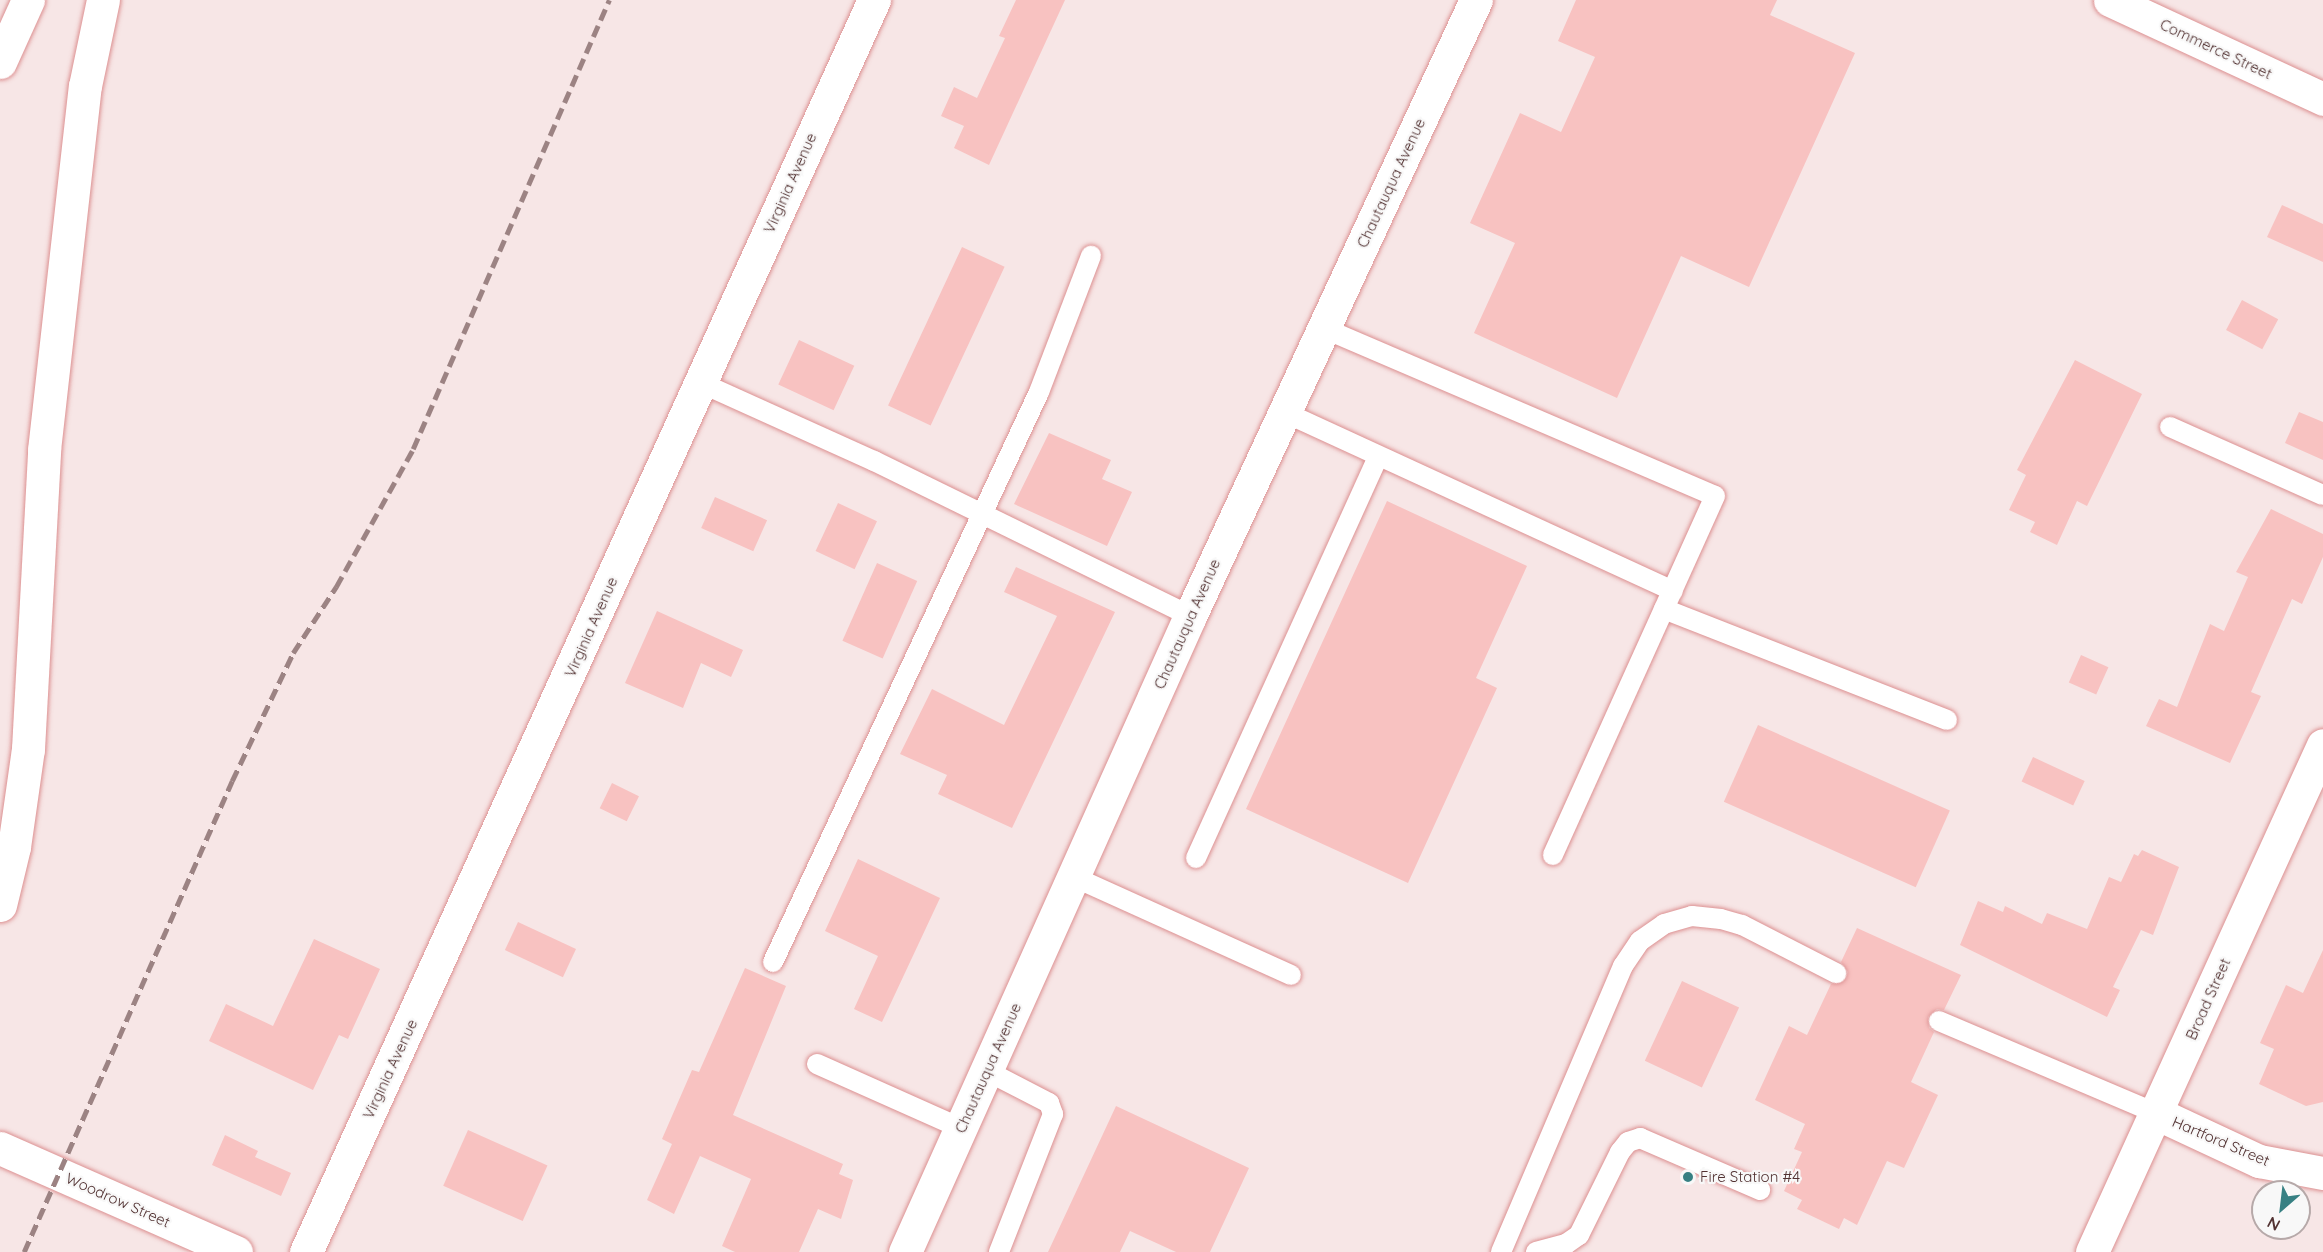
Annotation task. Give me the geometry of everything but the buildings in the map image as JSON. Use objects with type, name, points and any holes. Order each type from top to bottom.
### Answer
[{"type":"main road","points":[[0,62],[28,0]]},
{"type":"main road","points":[[0,905],[14,847],[28,749],[44,450],[85,86],[103,0]]},
{"type":"main road","name":"Virginia Avenue","points":[[306,1252],[874,0]]},
{"type":"main road","name":"Chautauqua Avenue","points":[[904,1252],[1190,616],[1476,0]]},
{"type":"main road","name":"Commerce Street","points":[[2110,0],[2323,99]]},
{"type":"main road","name":"Broad Street","points":[[2092,1252],[2323,745]]},
{"type":"main road","name":"Hartford Street","points":[[2156,1113],[2259,1161],[2323,1173]]},
{"type":"main road","name":"Woodrow Street","points":[[0,1148],[236,1252]]},
{"type":"lane","points":[[773,962],[1039,392],[1091,256]]},
{"type":"lane","points":[[1323,328],[1715,496],[1553,855]]},
{"type":"lane","points":[[699,382],[983,514],[1190,616]]},
{"type":"lane","points":[[1284,412],[1673,591]]},
{"type":"lane","points":[[2170,427],[2323,495]]},
{"type":"lane","points":[[1196,858],[1378,456]]},
{"type":"lane","points":[[1664,609],[1947,720]]},
{"type":"lane","points":[[1074,877],[1291,975]]},
{"type":"lane","points":[[1501,1252],[1623,966],[1640,941],[1664,924],[1692,916],[1721,919],[1742,925],[1836,974]]},
{"type":"lane","points":[[1939,1021],[2156,1113]]},
{"type":"lane","points":[[817,1064],[961,1128]]},
{"type":"lane","points":[[987,1071],[1049,1103],[1053,1114],[999,1252]]},
{"type":"lane","points":[[1536,1252],[1566,1244],[1579,1234],[1620,1152],[1628,1142],[1640,1138],[1760,1190]]},
{"type":"railway","points":[[24,1252],[232,781],[293,653],[336,587],[413,449],[609,0]]},
{"type":"place","name":"Fire Station #4","points":[[1688,1177]]}]
